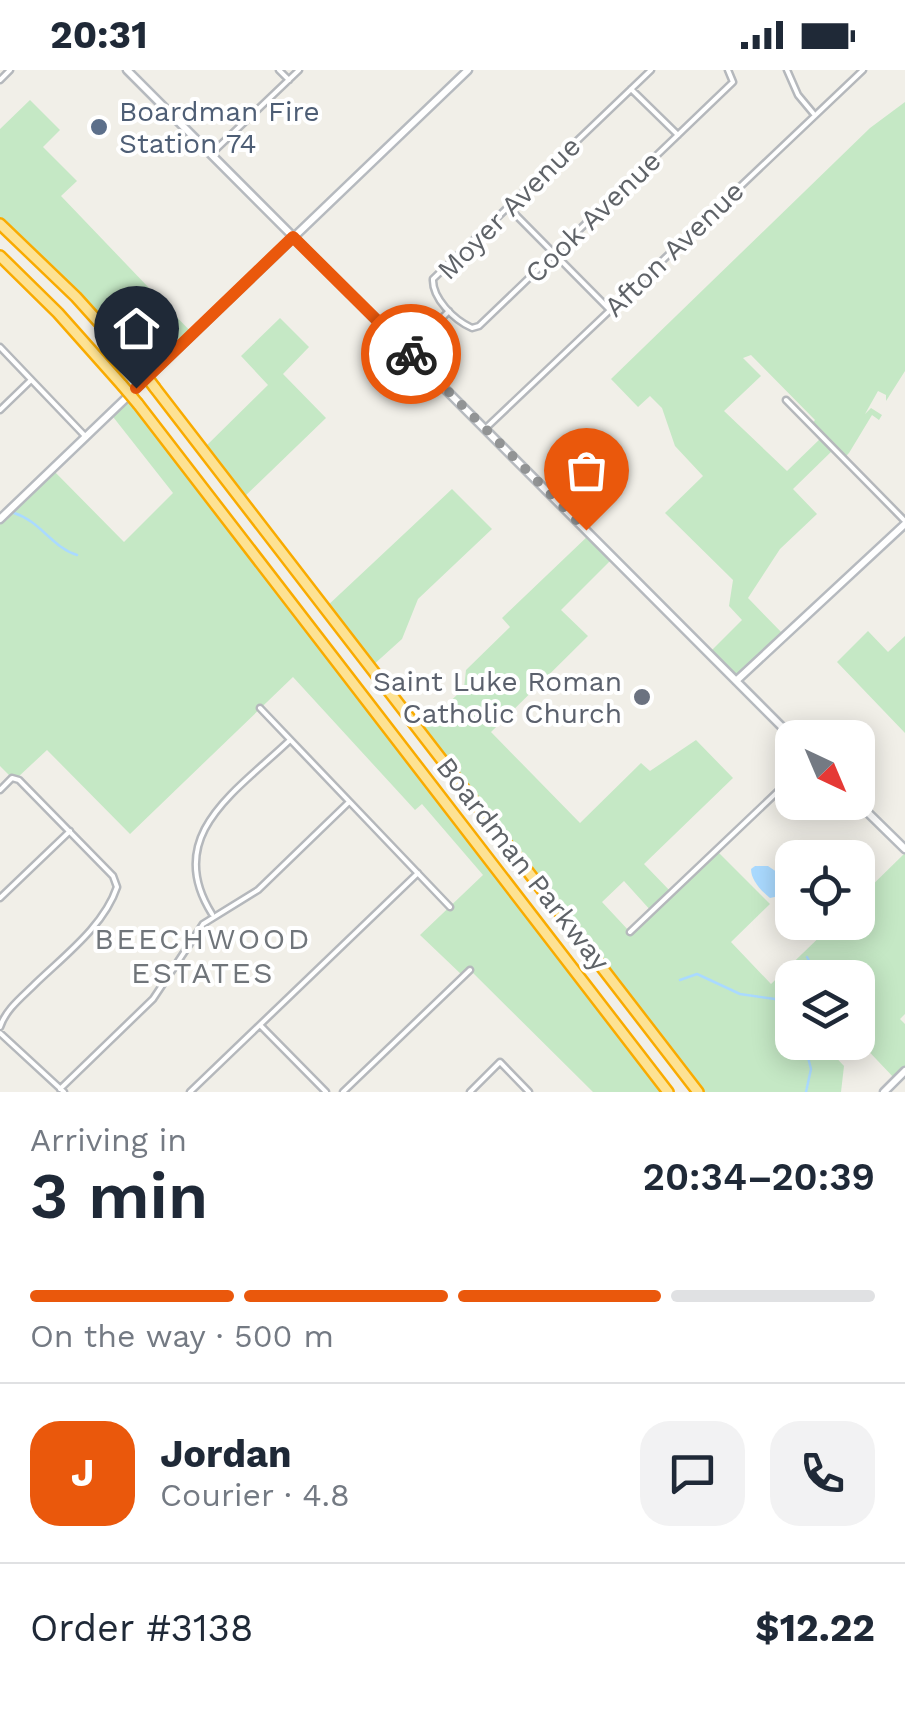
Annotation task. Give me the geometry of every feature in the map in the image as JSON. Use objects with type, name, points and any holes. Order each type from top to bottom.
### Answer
[{"type":"highway","name":"Boardman Parkway","points":[[0,224],[76,297],[140,368],[698,1092]]},
{"type":"highway","name":"Boardman Parkway","points":[[0,256],[138,404],[668,1092]]},
{"type":"main road","points":[[127,70],[775,720]]},
{"type":"main road","points":[[0,519],[468,70]]},
{"type":"main road","points":[[736,681],[905,522]]},
{"type":"main road","points":[[875,820],[905,849]]},
{"type":"main road","points":[[884,1092],[905,1071]]},
{"type":"street","points":[[0,80],[10,70]]},
{"type":"street","points":[[279,70],[289,80]]},
{"type":"street","points":[[211,154],[299,70]]},
{"type":"street","name":"Moyer Avenue","points":[[408,352],[449,311],[432,288],[433,279],[651,70]]},
{"type":"street","name":"Cook Avenue","points":[[449,311],[468,328],[478,326],[733,82],[728,70]]},
{"type":"street","points":[[787,70],[800,100],[814,114]]},
{"type":"street","name":"Afton Avenue","points":[[485,429],[863,70]]},
{"type":"street","points":[[631,89],[678,135]]},
{"type":"street","points":[[508,207],[610,310]]},
{"type":"street","points":[[0,347],[86,437]]},
{"type":"street","points":[[0,410],[32,380]]},
{"type":"street","points":[[786,400],[905,522]]},
{"type":"street","points":[[260,708],[450,907]]},
{"type":"street","points":[[213,916],[200,894],[195,874],[200,834],[216,811],[290,740]]},
{"type":"street","points":[[0,790],[15,777],[116,882],[115,894],[96,922],[2,1016],[0,1030],[62,1090],[153,999],[193,935],[213,916],[258,890],[349,802]]},
{"type":"street","points":[[630,932],[775,794]]},
{"type":"street","points":[[0,898],[70,831]]},
{"type":"street","points":[[190,1092],[418,874]]},
{"type":"street","points":[[343,1092],[470,970]]},
{"type":"street","points":[[260,1025],[326,1092]]},
{"type":"street","points":[[470,1092],[500,1062],[529,1092]]},
{"type":"green space","points":[[30,100],[60,130],[43,147],[77,181],[61,196],[193,334],[147,378],[0,224],[0,129]]},
{"type":"green space","points":[[905,102],[905,371],[886,401],[886,395],[878,391],[865,414],[871,408],[882,415],[879,420],[872,415],[849,453],[844,458],[834,449],[793,489],[817,514],[780,549],[748,598],[784,635],[736,681],[708,654],[742,620],[729,606],[733,580],[665,513],[703,476],[675,446],[662,408],[650,396],[638,407],[611,379],[870,128]],"holes":[[[751,355],[815,420],[811,425],[823,436],[787,471],[724,411],[761,376],[743,358]]]},
{"type":"green space","points":[[280,318],[309,347],[283,374],[326,418],[242,499],[203,449],[268,385],[241,356]]},
{"type":"green space","points":[[130,395],[668,1092],[593,1092],[470,970],[463,976],[420,935],[483,875],[422,804],[415,810],[293,677],[130,834],[47,750],[17,778],[0,766],[0,519],[52,469],[124,542],[173,493],[110,413]]},
{"type":"green space","points":[[452,489],[492,529],[418,599],[402,639],[371,667],[325,608]]},
{"type":"green space","points":[[590,534],[614,557],[561,610],[588,636],[491,732],[580,823],[641,763],[650,771],[696,740],[733,778],[644,864],[672,893],[716,850],[770,904],[731,942],[771,984],[775,980],[775,1060],[838,1060],[844,1066],[841,1092],[698,1092],[420,731],[464,688],[466,670],[510,627],[502,618]],"holes":[[[624,881],[652,912],[630,932],[602,902]]]},
{"type":"green space","points":[[868,631],[888,652],[905,636],[905,733],[837,662]]},
{"type":"green space","points":[[905,853],[905,1014],[900,1019],[905,1024],[905,1071],[896,1080],[875,1058],[875,960],[796,960],[816,940],[875,940],[875,882]]},
{"type":"water","points":[[768,866],[775,871],[775,897],[770,898],[760,889],[751,869]]},
{"type":"waterway","points":[[14,513],[77,555]]},
{"type":"waterway","points":[[680,980],[697,974],[740,994],[775,999]]},
{"type":"waterway","points":[[806,1092],[811,1069],[809,1060]]},
{"type":"way so far","points":[[411,354],[586,530]]},
{"type":"place","name":"Boardman Fire Station 74","points":[[99,127]]},
{"type":"place","name":"Saint Luke Roman Catholic Church","points":[[642,697]]},
{"type":"district","name":"BEECHWOOD ESTATES","points":[[203,955]]},
{"type":"route","points":[[136,388],[293,237],[411,354]]}]
